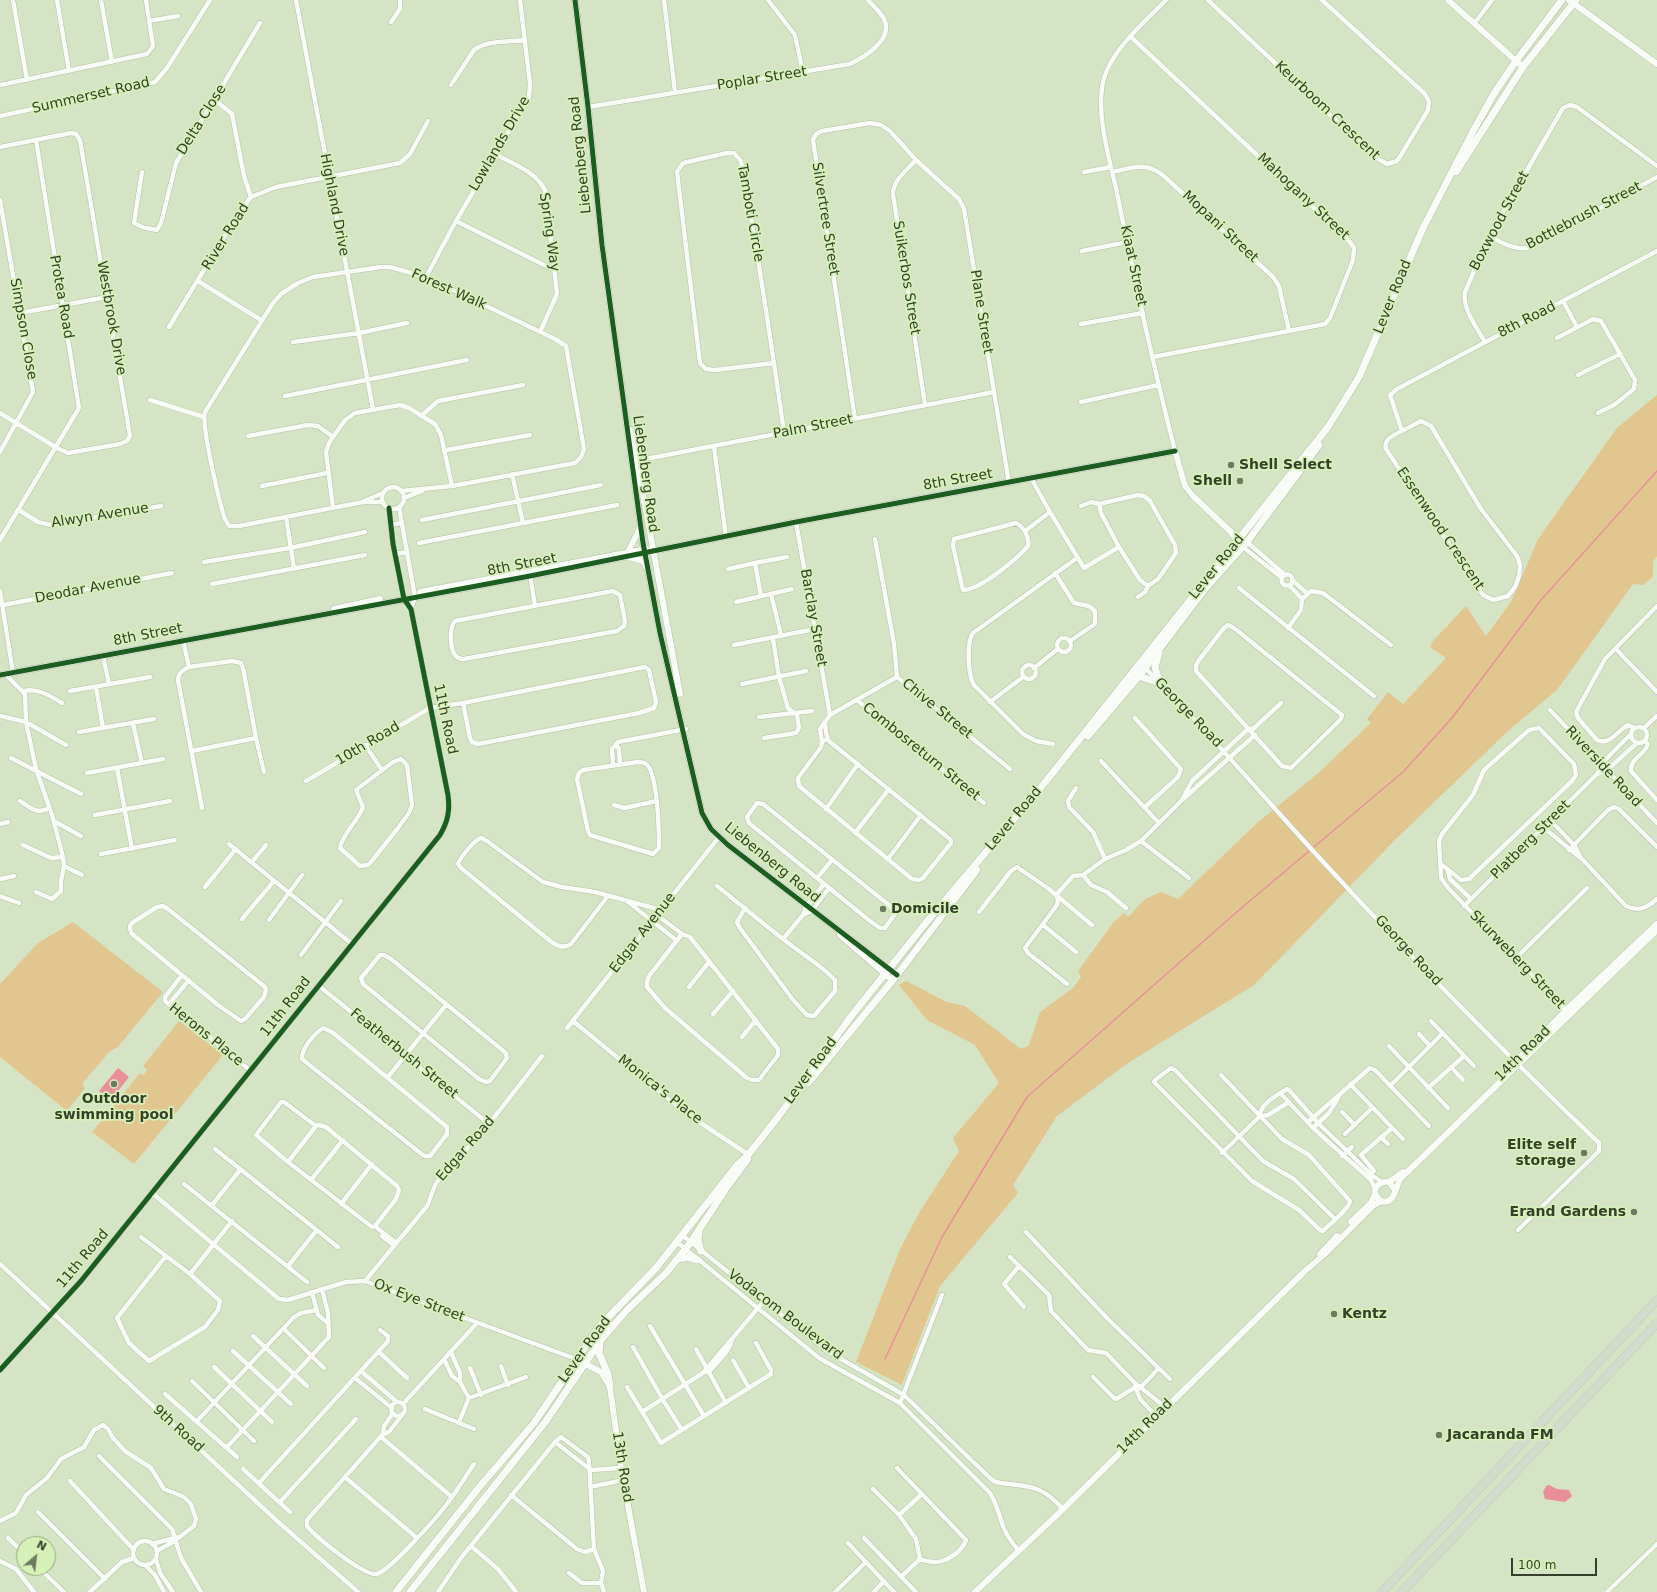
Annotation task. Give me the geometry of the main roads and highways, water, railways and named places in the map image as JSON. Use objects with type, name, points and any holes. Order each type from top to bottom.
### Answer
[{"type":"highway","points":[[1382,1592],[1657,1300]]},
{"type":"highway","points":[[1402,1592],[1657,1323]]},
{"type":"main road","name":"Lever Road","points":[[410,1592],[533,1438],[600,1340],[626,1311],[666,1273],[685,1250],[749,1156],[852,1015],[925,924],[1143,666],[1239,540],[1328,427],[1359,377],[1428,216],[1491,99],[1516,61],[1562,0]]},
{"type":"main road","name":"Lever Road","points":[[396,1592],[481,1485],[534,1423],[598,1328],[648,1277],[738,1164],[749,1156],[894,977],[993,850],[1139,676],[1143,666],[1161,647],[1205,589],[1245,545],[1296,479],[1350,399],[1372,358],[1431,217],[1458,170],[1523,67],[1572,1]]},
{"type":"main road","points":[[1139,676],[1160,684],[1156,664],[1161,647]]},
{"type":"main road","points":[[701,1228],[698,1240],[701,1250]]},
{"type":"main road","points":[[678,1259],[687,1257],[698,1260]]},
{"type":"main road","points":[[600,1340],[599,1353],[608,1374],[610,1387]]},
{"type":"waterway","points":[[885,1359],[942,1237],[1027,1097],[1239,910],[1403,772],[1452,718],[1541,600],[1657,471]]},
{"type":"place","name":"Shell Select","points":[[1231,465]]},
{"type":"place","name":"Shell","points":[[1240,481]]},
{"type":"place","name":"Domicile","points":[[883,909]]},
{"type":"place","name":"Outdoor swimming pool","points":[[114,1084]]},
{"type":"place","name":"Elite self storage","points":[[1584,1153]]},
{"type":"place","name":"Erand Gardens","points":[[1634,1212]]},
{"type":"place","name":"Kentz","points":[[1334,1314]]},
{"type":"place","name":"Jacaranda FM","points":[[1439,1435]]}]
